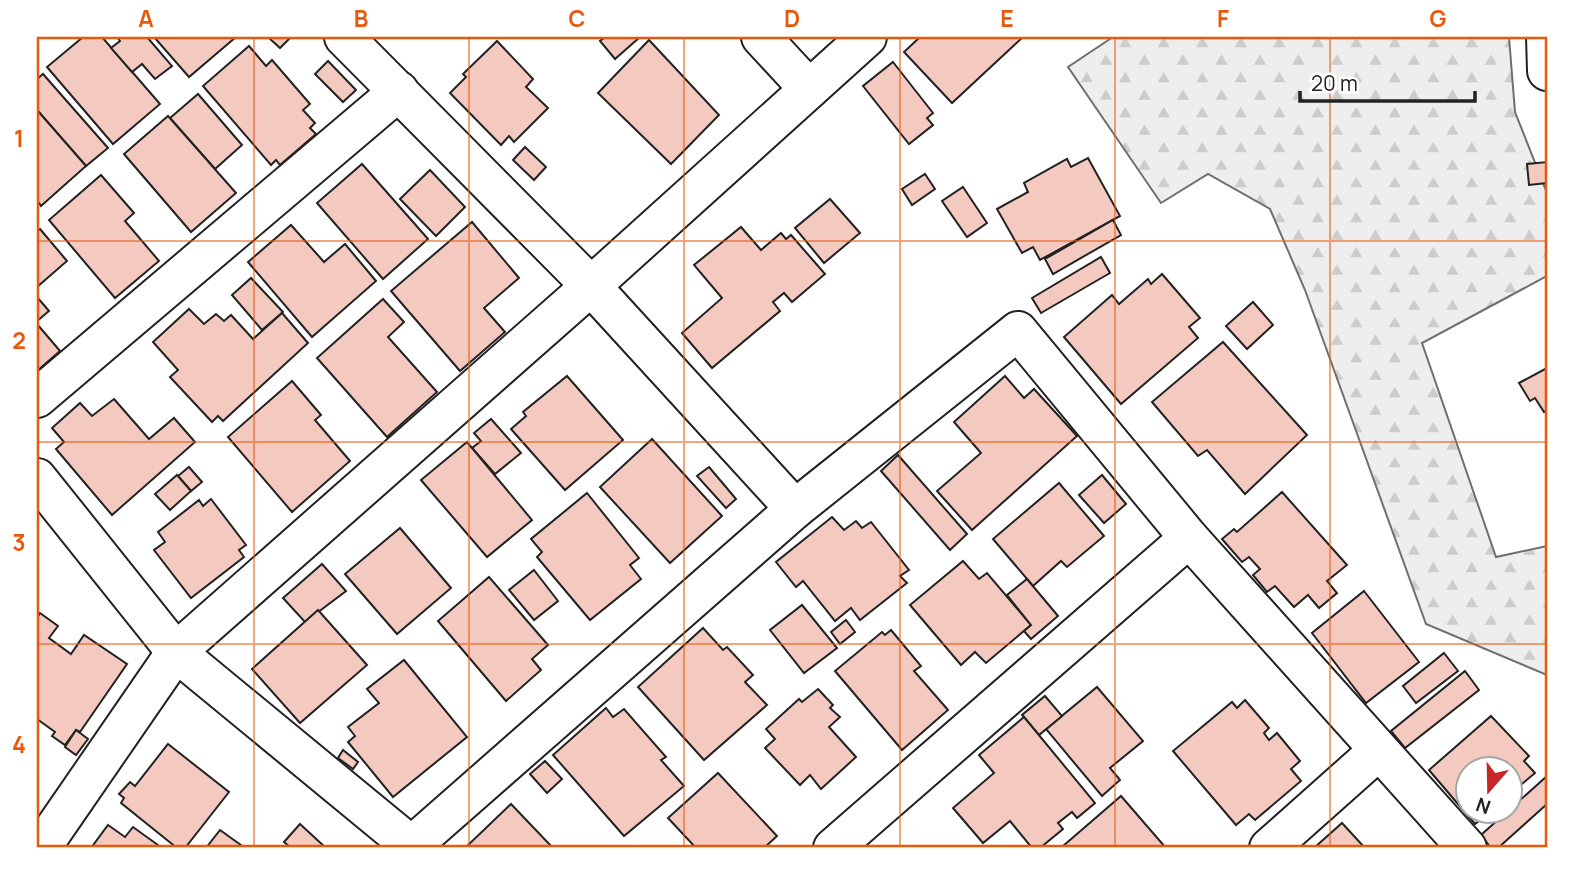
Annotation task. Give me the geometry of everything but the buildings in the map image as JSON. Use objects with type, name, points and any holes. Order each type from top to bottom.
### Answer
[{"type":"street","points":[[344,37],[591,286],[795,509]]},
{"type":"street","points":[[761,37],[809,89]]},
{"type":"street","points":[[41,848],[176,652],[591,286],[867,37]]},
{"type":"street","points":[[1546,37],[1547,71]]},
{"type":"street","points":[[37,398],[400,91]]},
{"type":"street","points":[[37,478],[176,652],[412,848],[795,509],[1018,331],[1189,538],[1467,848]]},
{"type":"street","points":[[833,848],[1189,538]]},
{"type":"street","points":[[1269,848],[1378,751]]},
{"type":"green space","points":[[1113,37],[1509,37],[1515,112],[1547,193],[1547,276],[1422,343],[1496,557],[1547,546],[1547,675],[1426,624],[1305,290],[1270,209],[1208,174],[1161,203],[1068,67]]}]
